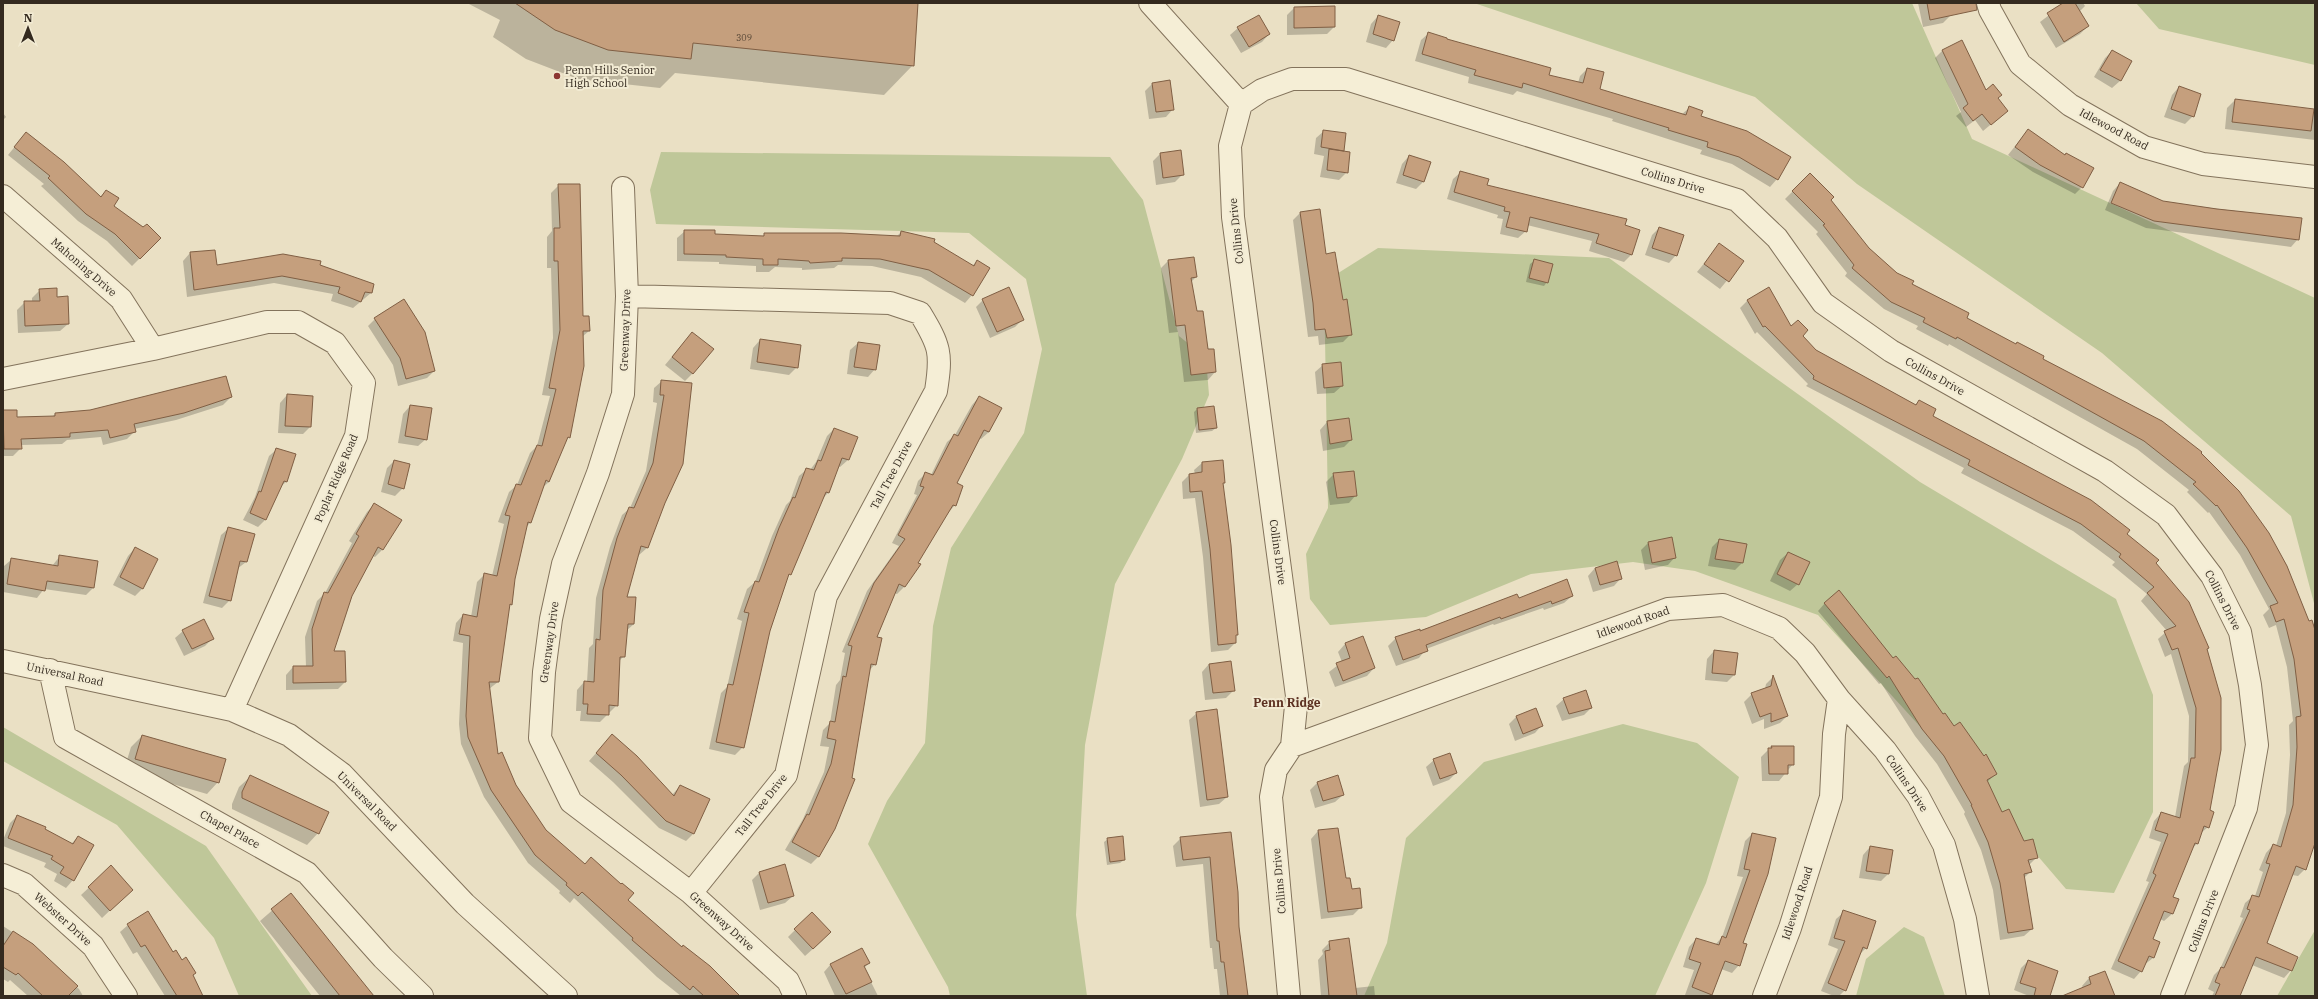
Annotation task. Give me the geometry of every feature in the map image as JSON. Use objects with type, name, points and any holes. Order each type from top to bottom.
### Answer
[{"type":"street","points":[[1150,3],[1241,104]]},
{"type":"street","name":"Idlewood Road","points":[[1988,3],[1990,10],[2020,64],[2070,105],[2144,147],[2203,164],[2315,177]]},
{"type":"street","name":"Collins Drive","points":[[1289,996],[1271,797],[1276,770],[1292,746],[1297,696],[1233,217],[1230,146],[1241,104],[1262,90],[1292,79],[1346,79],[1737,200],[1777,238],[1823,303],[1891,351],[2105,471],[2166,515],[2212,576],[2240,632],[2250,685],[2257,745],[2246,808],[2172,996]]},
{"type":"street","name":"Greenway Drive","points":[[623,188],[627,296],[623,394],[598,473],[563,564],[551,619],[545,664],[540,738],[571,802],[691,893],[788,981],[795,996]]},
{"type":"street","name":"Mahoning Drive","points":[[3,196],[121,299],[153,349]]},
{"type":"street","name":"Tall Tree Drive","points":[[627,296],[890,303],[920,313],[936,339],[941,361],[936,391],[826,596],[786,775],[691,893]]},
{"type":"street","name":"Poplar Ridge Road","points":[[3,379],[153,349],[266,322],[298,322],[335,343],[364,383],[356,436],[232,710]]},
{"type":"street","name":"Idlewood Road","points":[[1292,746],[1668,609],[1723,605],[1779,628],[1805,653],[1839,699],[1834,734],[1830,797],[1790,928],[1764,996]]},
{"type":"street","name":"Universal Road","points":[[3,661],[232,710],[289,735],[342,774],[465,904],[566,996]]},
{"type":"street","name":"Chapel Place","points":[[50,670],[65,737],[308,873],[384,958],[422,996]]},
{"type":"street","name":"Collins Drive","points":[[1839,699],[1885,750],[1914,790],[1944,845],[1965,919],[1978,996]]},
{"type":"street","name":"Webster Drive","points":[[3,875],[24,884],[94,946],[126,996]]},
{"type":"green space","points":[[1474,3],[1912,3],[1972,139],[2315,298],[2315,607],[2291,516],[2102,353],[1857,184],[1755,97]]},
{"type":"green space","points":[[2136,3],[2315,3],[2315,65],[2159,29]]},
{"type":"green space","points":[[661,152],[1110,157],[1143,200],[1179,336],[1206,358],[1209,395],[1182,459],[1115,584],[1085,745],[1076,915],[1087,996],[950,996],[948,987],[868,844],[887,801],[925,743],[933,626],[951,548],[1024,433],[1042,349],[1026,279],[969,233],[656,224],[650,190]]},
{"type":"green space","points":[[1378,248],[1609,258],[1920,482],[2116,599],[2153,695],[2153,812],[2114,893],[2066,889],[2024,840],[1818,615],[1695,571],[1633,562],[1531,574],[1426,617],[1330,625],[1310,599],[1306,554],[1328,508],[1324,282]]},
{"type":"green space","points":[[1623,724],[1697,743],[1739,777],[1706,883],[1655,996],[1364,996],[1387,943],[1406,838],[1484,762]]},
{"type":"green space","points":[[3,727],[206,846],[312,996],[239,996],[214,938],[117,825],[3,761]]},
{"type":"green space","points":[[1904,927],[1924,937],[1945,996],[1856,996],[1866,959]]},
{"type":"green space","points":[[2315,930],[2315,996],[2277,996]]},
{"type":"building","name":"Penn Hills Senior High School","points":[[515,3],[918,3],[914,66],[693,43],[691,59],[608,50],[555,30]]},
{"type":"building","points":[[1927,3],[1976,3],[1977,10],[1930,20]]},
{"type":"building","points":[[2063,3],[2075,3],[2089,26],[2064,42],[2047,13]]},
{"type":"building","points":[[1335,6],[1335,27],[1294,28],[1294,7]]},
{"type":"building","points":[[1259,15],[1270,34],[1249,47],[1237,27]]},
{"type":"building","points":[[1378,15],[1400,22],[1394,41],[1373,34]]},
{"type":"building","points":[[1428,32],[1447,39],[1551,68],[1549,75],[1583,83],[1587,68],[1604,72],[1600,89],[1686,115],[1689,106],[1703,111],[1701,116],[1747,131],[1791,157],[1778,180],[1739,157],[1707,147],[1708,142],[1668,130],[1669,128],[1523,83],[1522,88],[1474,75],[1476,70],[1422,54]]},
{"type":"building","points":[[1962,40],[1986,90],[1993,84],[2002,95],[1998,98],[2008,111],[1991,125],[1982,114],[1973,121],[1963,108],[1968,104],[1942,50]]},
{"type":"building","points":[[2112,50],[2132,61],[2121,81],[2100,70]]},
{"type":"building","points":[[1170,80],[1174,110],[1156,112],[1152,83]]},
{"type":"building","points":[[2179,86],[2201,94],[2194,117],[2171,109]]},
{"type":"building","points":[[2235,99],[2314,109],[2311,131],[2232,122]]},
{"type":"building","points":[[2028,129],[2065,155],[2066,153],[2094,168],[2083,188],[2040,165],[2015,147]]},
{"type":"building","points":[[1323,130],[1346,133],[1344,151],[1321,147]]},
{"type":"building","points":[[26,132],[64,162],[101,197],[106,190],[119,198],[114,206],[143,227],[147,224],[161,238],[140,259],[115,234],[86,214],[48,178],[50,176],[14,147]]},
{"type":"building","points":[[1329,149],[1350,152],[1348,173],[1327,170]]},
{"type":"building","points":[[1181,150],[1184,175],[1163,178],[1160,153]]},
{"type":"building","points":[[1409,155],[1431,162],[1424,182],[1403,175]]},
{"type":"building","points":[[1460,171],[1489,179],[1487,185],[1627,219],[1625,225],[1640,230],[1632,255],[1596,243],[1599,234],[1530,217],[1527,232],[1506,227],[1510,212],[1504,211],[1505,207],[1454,192]]},
{"type":"building","points":[[1810,173],[1834,197],[1831,200],[1869,248],[1897,273],[1914,281],[1912,284],[1969,313],[1967,318],[2016,344],[2017,342],[2044,356],[2043,359],[2162,421],[2202,452],[2201,453],[2239,491],[2269,533],[2287,566],[2309,621],[2312,620],[2315,630],[2315,843],[2306,870],[2296,866],[2267,943],[2298,957],[2292,971],[2256,957],[2240,996],[2215,996],[2220,984],[2215,982],[2221,967],[2224,968],[2250,910],[2247,909],[2252,895],[2259,897],[2270,864],[2266,863],[2273,844],[2281,847],[2293,805],[2297,747],[2296,717],[2301,716],[2294,659],[2284,619],[2276,622],[2270,606],[2278,603],[2247,548],[2217,505],[2216,506],[2193,484],[2196,482],[2144,441],[1957,337],[1956,339],[1923,322],[1925,318],[1891,302],[1852,268],[1854,265],[1823,225],[1825,224],[1792,191]]},
{"type":"building","points":[[2120,182],[2163,201],[2217,209],[2302,218],[2299,240],[2154,221],[2111,203]]},
{"type":"building","points":[[558,184],[580,184],[583,316],[589,316],[590,331],[583,331],[584,366],[570,438],[568,437],[549,482],[546,480],[531,523],[528,522],[515,579],[512,605],[510,604],[499,682],[489,682],[498,754],[502,752],[516,785],[546,830],[585,864],[591,857],[621,884],[622,883],[634,893],[628,900],[682,947],[683,945],[710,966],[740,996],[704,996],[693,986],[690,990],[632,940],[633,938],[582,892],[578,896],[566,885],[567,883],[535,855],[491,790],[468,737],[466,716],[470,636],[459,634],[463,614],[477,617],[484,573],[497,576],[510,516],[505,515],[516,484],[521,485],[537,445],[542,446],[556,389],[549,388],[560,330],[558,261],[554,261],[554,228],[560,228]]},
{"type":"building","points":[[1320,209],[1326,254],[1335,252],[1343,300],[1347,299],[1352,335],[1327,338],[1325,329],[1315,330],[1313,303],[1300,212]]},
{"type":"building","points":[[1659,227],[1684,235],[1677,256],[1652,248]]},
{"type":"building","points":[[684,230],[715,230],[715,234],[764,236],[764,233],[841,233],[900,236],[901,231],[935,239],[934,242],[974,266],[977,260],[990,268],[973,296],[929,270],[880,259],[842,258],[842,261],[810,263],[809,261],[778,259],[778,265],[763,265],[763,259],[726,257],[726,255],[684,254]]},
{"type":"building","points":[[1719,243],[1744,261],[1729,282],[1704,264]]},
{"type":"building","points":[[215,250],[217,265],[283,254],[321,261],[320,265],[374,284],[372,293],[365,292],[361,302],[338,293],[340,287],[282,276],[194,290],[190,252]]},
{"type":"building","points":[[1194,257],[1197,277],[1191,278],[1197,311],[1203,311],[1208,349],[1214,349],[1216,372],[1191,375],[1185,325],[1176,326],[1168,260]]},
{"type":"building","points":[[1534,259],[1553,264],[1548,283],[1529,278]]},
{"type":"building","points":[[1009,287],[1024,320],[997,332],[982,299]]},
{"type":"building","points":[[1769,287],[1791,326],[1798,320],[1808,330],[1803,336],[1816,350],[1916,405],[1919,400],[1936,409],[1933,416],[2091,500],[2130,530],[2127,534],[2159,560],[2156,563],[2189,602],[2209,648],[2207,649],[2221,698],[2221,750],[2210,810],[2214,812],[2209,828],[2204,826],[2198,844],[2195,843],[2173,897],[2179,899],[2173,914],[2164,911],[2153,939],[2160,942],[2154,958],[2149,956],[2142,972],[2118,961],[2156,875],[2153,873],[2168,834],[2155,830],[2161,812],[2180,818],[2191,758],[2195,758],[2196,708],[2178,648],[2172,650],[2164,631],[2176,626],[2147,593],[2154,587],[2119,557],[2121,554],[2081,524],[1968,465],[1970,460],[1813,379],[1814,376],[1765,326],[1763,327],[1747,300]]},
{"type":"building","points":[[57,288],[57,297],[68,296],[69,324],[25,326],[24,301],[40,301],[39,289]]},
{"type":"building","points":[[404,299],[425,332],[435,371],[406,379],[400,358],[374,318]]},
{"type":"building","points":[[692,332],[714,349],[693,374],[672,357]]},
{"type":"building","points":[[760,339],[801,345],[798,368],[757,362]]},
{"type":"building","points":[[858,342],[880,345],[876,370],[854,367]]},
{"type":"building","points":[[1341,362],[1343,386],[1324,388],[1322,364]]},
{"type":"building","points":[[226,376],[232,397],[184,413],[134,424],[136,432],[110,438],[108,430],[70,433],[70,437],[21,439],[22,449],[4,449],[3,410],[17,410],[17,417],[55,416],[55,413],[90,410]]},
{"type":"building","points":[[661,380],[692,383],[683,464],[665,503],[648,548],[641,546],[627,597],[636,597],[634,624],[628,624],[625,657],[620,657],[618,706],[609,705],[609,715],[587,714],[588,704],[583,704],[584,681],[594,682],[596,639],[600,640],[603,590],[617,538],[629,507],[634,508],[653,463],[664,395],[660,395]]},
{"type":"building","points":[[287,394],[313,396],[311,427],[285,426]]},
{"type":"building","points":[[979,396],[1002,408],[989,432],[984,430],[957,483],[963,486],[956,506],[953,505],[918,563],[921,564],[905,587],[899,584],[877,637],[882,638],[876,665],[871,664],[852,778],[855,779],[835,829],[819,857],[792,842],[807,814],[809,815],[831,764],[836,740],[827,738],[830,721],[835,722],[843,676],[846,677],[852,646],[848,645],[874,583],[905,539],[898,535],[924,487],[920,486],[925,472],[933,475],[954,434],[958,436]]},
{"type":"building","points":[[410,405],[432,408],[427,440],[405,436]]},
{"type":"building","points":[[1214,406],[1217,428],[1199,430],[1197,408]]},
{"type":"building","points":[[1349,418],[1352,440],[1330,444],[1327,421]]},
{"type":"building","points":[[834,428],[858,437],[849,460],[842,458],[829,493],[826,492],[791,575],[789,574],[770,631],[744,748],[716,742],[728,684],[733,685],[749,613],[744,612],[755,581],[759,582],[779,528],[793,497],[795,498],[806,468],[814,470],[818,460],[821,461]]},
{"type":"building","points":[[276,448],[296,454],[287,482],[284,481],[266,520],[250,513],[259,491],[261,492]]},
{"type":"building","points":[[394,460],[410,464],[404,489],[388,484]]},
{"type":"building","points":[[1223,460],[1225,483],[1223,483],[1231,545],[1238,635],[1236,635],[1236,643],[1218,645],[1210,549],[1202,491],[1190,492],[1189,474],[1202,472],[1202,462]]},
{"type":"building","points":[[1354,471],[1357,496],[1337,498],[1333,473]]},
{"type":"building","points":[[374,503],[402,520],[383,550],[378,547],[352,596],[334,651],[345,651],[346,682],[293,683],[293,666],[313,666],[312,629],[324,592],[328,593],[359,536],[356,534]]},
{"type":"building","points":[[228,527],[255,534],[247,562],[240,561],[231,601],[209,596]]},
{"type":"building","points":[[1672,537],[1676,558],[1652,563],[1648,542]]},
{"type":"building","points":[[1719,539],[1747,544],[1743,563],[1715,559]]},
{"type":"building","points":[[135,547],[158,559],[143,589],[120,577]]},
{"type":"building","points":[[1788,552],[1810,562],[1799,585],[1777,574]]},
{"type":"building","points":[[59,555],[98,561],[94,588],[47,581],[45,591],[7,584],[11,558],[58,566]]},
{"type":"building","points":[[1617,561],[1622,579],[1600,585],[1595,568]]},
{"type":"building","points":[[1567,579],[1573,596],[1552,604],[1551,601],[1501,619],[1500,617],[1426,645],[1428,651],[1403,660],[1395,637],[1420,629],[1420,631],[1517,594],[1519,598]]},
{"type":"building","points":[[1839,590],[1893,658],[1896,656],[1915,679],[1918,678],[1943,714],[1945,713],[1954,726],[1960,722],[1984,756],[1986,754],[1997,774],[1987,780],[2002,812],[2009,809],[2024,841],[2033,839],[2038,858],[2028,860],[2032,872],[2024,874],[2033,929],[2008,933],[2000,883],[1988,842],[1972,805],[1944,756],[1922,729],[1889,676],[1887,678],[1824,603]]},
{"type":"building","points":[[204,619],[214,639],[192,649],[182,630]]},
{"type":"building","points":[[1363,636],[1375,668],[1343,681],[1336,663],[1350,658],[1345,643]]},
{"type":"building","points":[[1714,650],[1738,653],[1735,675],[1712,673]]},
{"type":"building","points":[[1231,661],[1235,691],[1213,693],[1209,664]]},
{"type":"building","points":[[1773,675],[1788,716],[1771,722],[1771,713],[1760,717],[1751,693],[1771,686]]},
{"type":"building","points":[[1586,690],[1592,708],[1569,714],[1563,698]]},
{"type":"building","points":[[1536,708],[1543,726],[1523,734],[1516,716]]},
{"type":"building","points":[[1217,709],[1228,797],[1207,800],[1196,712]]},
{"type":"building","points":[[612,734],[637,756],[674,796],[680,785],[710,799],[694,834],[666,821],[621,775],[596,753]]},
{"type":"building","points":[[142,735],[226,759],[219,783],[135,759]]},
{"type":"building","points":[[1771,746],[1794,746],[1794,765],[1788,765],[1788,774],[1769,774],[1768,748],[1772,748]]},
{"type":"building","points":[[1450,753],[1457,773],[1440,779],[1433,759]]},
{"type":"building","points":[[250,775],[329,812],[319,834],[242,798],[242,792]]},
{"type":"building","points":[[1338,775],[1344,795],[1323,801],[1317,782]]},
{"type":"building","points":[[17,815],[46,827],[45,829],[73,844],[78,836],[94,845],[74,881],[60,873],[64,867],[51,859],[53,856],[8,838]]},
{"type":"building","points":[[1338,828],[1346,878],[1350,878],[1352,889],[1360,888],[1362,908],[1328,912],[1318,830]]},
{"type":"building","points":[[1231,832],[1238,892],[1239,927],[1248,996],[1228,996],[1224,962],[1221,962],[1219,941],[1217,941],[1210,857],[1183,860],[1180,837]]},
{"type":"building","points":[[1752,833],[1776,838],[1768,874],[1743,943],[1747,944],[1740,966],[1725,961],[1712,995],[1692,987],[1701,963],[1689,959],[1696,938],[1719,945],[1722,936],[1726,938],[1750,870],[1744,869]]},
{"type":"building","points":[[1123,836],[1125,860],[1110,862],[1107,838]]},
{"type":"building","points":[[1870,846],[1893,850],[1889,874],[1866,871]]},
{"type":"building","points":[[785,864],[794,896],[768,903],[759,872]]},
{"type":"building","points":[[111,865],[133,890],[110,911],[88,887]]},
{"type":"building","points":[[291,893],[374,996],[340,996],[271,909]]},
{"type":"building","points":[[1843,910],[1876,921],[1867,949],[1863,947],[1846,991],[1828,983],[1845,941],[1834,938]]},
{"type":"building","points":[[148,911],[173,952],[176,950],[182,960],[186,957],[196,973],[193,975],[203,996],[177,996],[145,945],[141,947],[127,924]]},
{"type":"building","points":[[812,912],[831,932],[813,949],[794,929]]},
{"type":"building","points":[[13,931],[33,944],[78,986],[68,996],[43,996],[18,973],[16,975],[3,967],[3,946]]},
{"type":"building","points":[[1349,938],[1357,996],[1329,996],[1325,951],[1330,950],[1329,941]]},
{"type":"building","points":[[862,948],[870,963],[864,966],[872,982],[846,994],[830,964]]},
{"type":"building","points":[[2028,960],[2058,971],[2050,996],[2034,996],[2036,988],[2020,983]]},
{"type":"building","points":[[2105,971],[2115,996],[2062,996],[2091,984],[2089,977]]},
{"type":"place","name":"Penn Hills Senior High School","points":[[557,76]]},
{"type":"district","name":"Penn Ridge","points":[[1287,702]]}]
